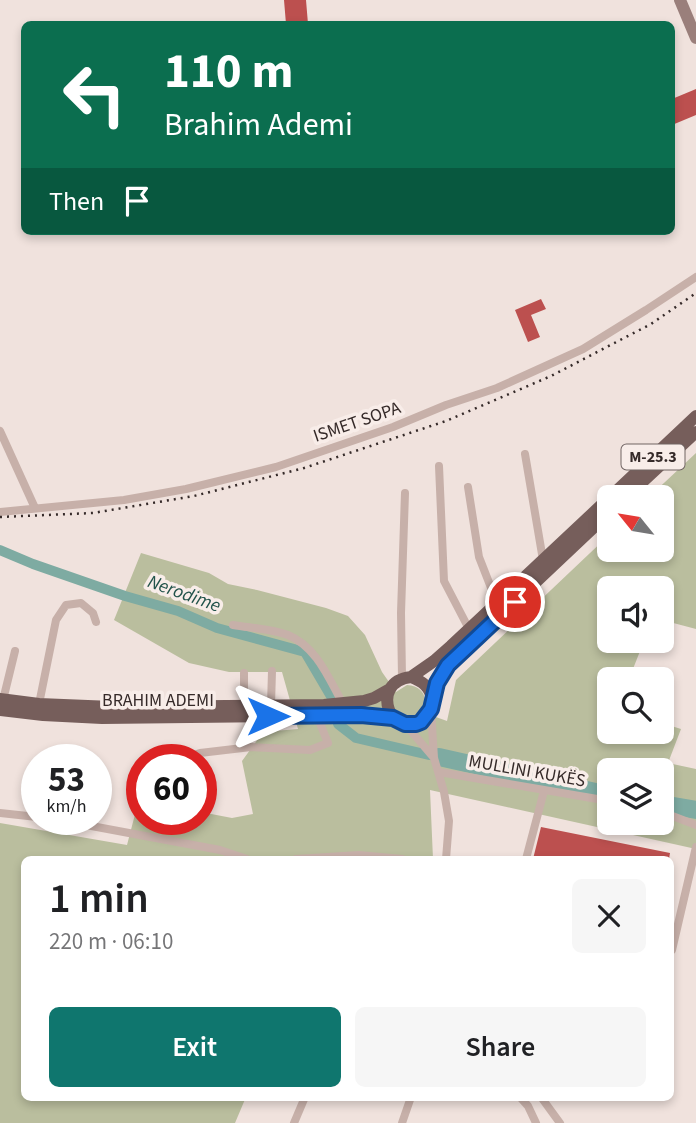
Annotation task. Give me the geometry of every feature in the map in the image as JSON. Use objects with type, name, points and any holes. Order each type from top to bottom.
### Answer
[{"type":"main road","name":"BRAHIM ADEMI","points":[[624,485],[696,416]]},
{"type":"main road","name":"M-25.3","points":[[639,485],[696,432]]},
{"type":"main road","name":"BRAHIM ADEMI","points":[[1,703],[112,707],[271,705],[343,704],[374,698],[434,661],[597,510]]},
{"type":"main road","points":[[390,689],[387,707],[399,721],[416,724],[421,722],[431,704],[437,683],[448,665],[597,524]]},
{"type":"main road","points":[[406,677],[425,685],[431,695],[431,704]]},
{"type":"main road","name":"BRAHIM ADEMI","points":[[1,703],[43,715],[102,718],[361,715],[399,721]]},
{"type":"street","points":[[680,0],[696,38]]},
{"type":"street","name":"ISMET SOPA","points":[[0,512],[124,500],[186,489],[276,467],[393,427],[497,387],[583,349],[696,277]]},
{"type":"street","points":[[0,431],[35,508]]},
{"type":"street","points":[[525,454],[543,560]]},
{"type":"street","points":[[439,466],[444,581],[469,629]]},
{"type":"street","points":[[468,487],[479,556],[497,603]]},
{"type":"street","points":[[405,493],[401,613],[406,677]]},
{"type":"street","points":[[38,704],[56,620],[66,605],[81,603],[93,613],[96,622]]},
{"type":"street","points":[[233,625],[289,636],[312,651],[343,704]]},
{"type":"street","points":[[1,703],[15,651]]},
{"type":"street","points":[[271,705],[272,671]]},
{"type":"street","points":[[244,673],[244,705]]},
{"type":"street","points":[[431,704],[434,758],[449,821],[446,856]]},
{"type":"street","points":[[217,750],[251,747],[310,750],[328,743],[317,716]]},
{"type":"street","points":[[399,721],[434,758]]},
{"type":"street","name":"MULLINI KUKËS","points":[[439,772],[597,800]]},
{"type":"street","points":[[527,856],[544,791]]},
{"type":"street","points":[[0,813],[21,815]]},
{"type":"street","points":[[674,817],[696,825]]},
{"type":"street","points":[[112,830],[220,850],[238,856]]},
{"type":"street","points":[[674,941],[696,847]]},
{"type":"street","points":[[343,856],[370,856]]},
{"type":"street","points":[[294,1123],[304,1101]]},
{"type":"street","points":[[401,1123],[409,1101]]},
{"type":"street","points":[[524,1101],[536,1123]]},
{"type":"street","points":[[544,1101],[560,1123]]},
{"type":"green space","points":[[696,453],[696,629],[674,623],[674,576],[597,576],[597,653],[639,653],[634,667],[597,667],[597,744],[674,744],[674,727],[681,729],[670,758],[597,758],[597,827],[430,790],[433,856],[21,856],[21,1101],[244,1101],[235,1123],[0,1123],[0,823],[21,827],[21,835],[69,835],[127,845],[130,835],[217,835],[217,815],[232,818],[253,814],[242,761],[263,732],[298,729],[282,672],[229,672],[189,663],[114,620],[141,553],[209,573],[228,584],[348,616],[365,635],[382,672],[396,692],[407,685],[421,690],[425,698],[422,712],[447,721],[456,680],[597,546],[597,562],[674,562],[674,485],[662,485]]},
{"type":"green space","points":[[674,764],[696,769],[696,849],[633,835],[674,835]]},
{"type":"building","points":[[284,0],[306,0],[308,21],[286,21]]},
{"type":"building","points":[[696,89],[696,115],[675,124],[675,98]]},
{"type":"building","points":[[541,299],[546,309],[531,315],[540,337],[528,342],[515,310]]},
{"type":"building","points":[[541,827],[670,853],[670,856],[534,856]]},
{"type":"waterway","name":"Nerodime","points":[[0,550],[125,596],[178,611],[217,628],[305,652],[332,698]]},
{"type":"waterway","name":"Nerodime","points":[[338,724],[356,738],[429,755]]},
{"type":"waterway","name":"Nerodime","points":[[439,757],[597,792]]},
{"type":"waterway","name":"Nerodime","points":[[674,806],[696,810]]},
{"type":"railway","points":[[0,517],[93,513],[194,496],[304,468],[446,421],[551,376],[651,324],[696,293]]},
{"type":"route","points":[[268,716],[361,715],[393,718],[405,724],[421,722],[429,714],[437,683],[448,665],[515,602]]}]
